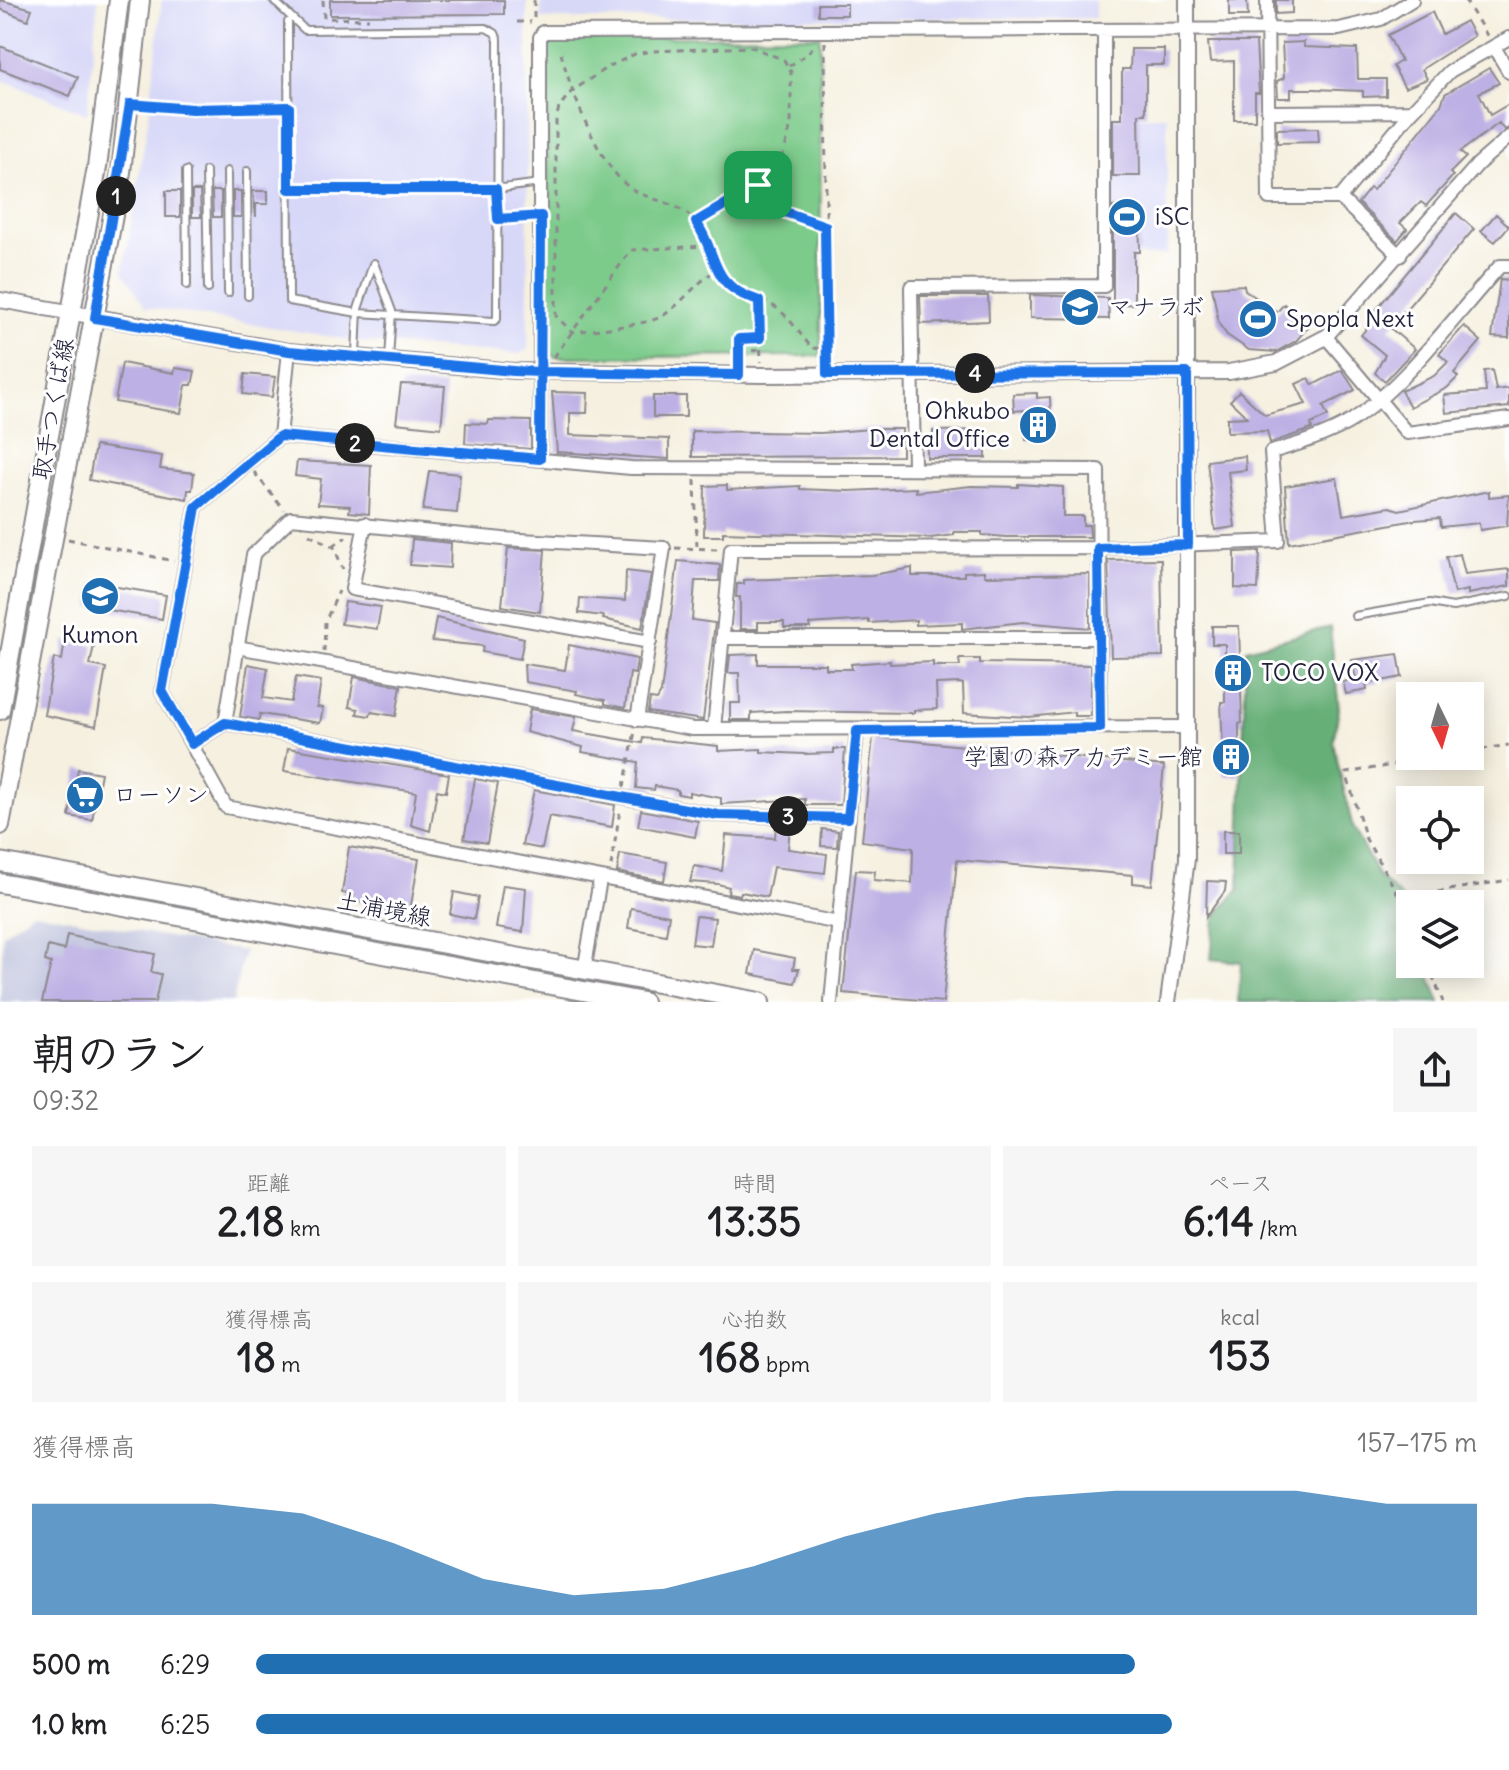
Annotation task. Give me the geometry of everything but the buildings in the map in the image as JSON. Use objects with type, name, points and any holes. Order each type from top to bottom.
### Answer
[{"type":"main road","name":"取手つくば線","points":[[0,710],[108,104],[119,0]]},
{"type":"main road","name":"取手つくば線","points":[[0,825],[95,318],[130,104],[140,0]]},
{"type":"main road","name":"土浦境線","points":[[0,862],[760,1002]]},
{"type":"main road","name":"土浦境線","points":[[0,883],[643,1002]]},
{"type":"street","points":[[1168,1002],[1186,871],[1187,0]]},
{"type":"street","points":[[1267,0],[1269,198],[1340,198],[1400,256]]},
{"type":"street","points":[[540,459],[540,37],[543,32],[1339,29],[1381,19],[1412,0]]},
{"type":"street","points":[[914,467],[911,287],[1104,286],[1104,30]]},
{"type":"street","points":[[1340,198],[1412,111],[1450,71],[1509,38]]},
{"type":"street","points":[[1494,47],[1509,72]]},
{"type":"street","points":[[1268,112],[1412,111]]},
{"type":"street","points":[[0,300],[289,351],[541,372],[761,375],[1252,370],[1297,355],[1326,337],[1478,164],[1509,137]]},
{"type":"street","points":[[714,729],[731,549],[1098,548],[1278,541],[1271,452],[1309,441],[1346,424],[1378,401],[1500,266],[1509,266]]},
{"type":"street","points":[[1326,337],[1407,433],[1509,419]]},
{"type":"street","points":[[280,436],[289,351]]},
{"type":"street","points":[[839,923],[226,807],[162,691],[196,507],[280,436],[631,468],[1098,470],[1100,728]]},
{"type":"street","points":[[225,723],[253,555],[291,518],[503,539],[664,548],[637,720]]},
{"type":"street","points":[[365,524],[352,589],[650,642]]},
{"type":"street","points":[[723,638],[1099,638]]},
{"type":"street","points":[[237,647],[328,658],[637,720],[714,729],[857,731],[1188,727]]},
{"type":"street","points":[[192,744],[225,723],[718,815],[848,818]]},
{"type":"street","points":[[831,1002],[857,731]]},
{"type":"street","points":[[584,971],[600,880]]},
{"type":"lane","points":[[273,0],[305,30],[486,28],[495,33],[498,40],[497,319],[358,313],[289,301],[288,22]]},
{"type":"lane","points":[[130,104],[192,109],[289,107]]},
{"type":"lane","points":[[186,171],[187,285]]},
{"type":"lane","points":[[206,171],[208,289]]},
{"type":"lane","points":[[227,171],[228,293]]},
{"type":"lane","points":[[247,171],[248,296]]},
{"type":"lane","points":[[289,189],[496,189],[541,183]]},
{"type":"lane","points":[[498,219],[541,216]]},
{"type":"lane","points":[[356,358],[358,313],[374,263],[392,315],[389,361]]},
{"type":"lane","points":[[1355,616],[1430,603],[1453,607],[1509,596]]},
{"type":"path","points":[[323,0],[324,18],[368,18],[374,29]]},
{"type":"path","points":[[517,22],[533,22],[534,0]]},
{"type":"path","points":[[1465,0],[1494,47]]},
{"type":"path","points":[[789,66],[807,54],[825,30]]},
{"type":"path","points":[[825,30],[827,374]]},
{"type":"path","points":[[572,332],[556,316],[555,150],[559,107],[571,92],[606,68],[635,54],[752,47],[784,60],[789,66],[791,125],[788,141],[776,165],[758,185],[696,222]]},
{"type":"path","points":[[561,53],[571,92],[600,153],[618,179],[634,190],[682,210],[696,222],[716,270],[740,293],[777,308],[812,348],[827,349]]},
{"type":"path","points":[[758,185],[785,212],[825,226]]},
{"type":"path","points":[[550,358],[631,250],[706,246]]},
{"type":"path","points":[[572,332],[656,320],[716,270]]},
{"type":"path","points":[[759,301],[761,375]]},
{"type":"path","points":[[739,375],[739,339],[760,338]]},
{"type":"path","points":[[739,351],[761,350]]},
{"type":"path","points":[[247,463],[298,529],[334,547],[342,565],[343,582],[325,622],[328,658],[311,652]]},
{"type":"path","points":[[695,467],[697,549]]},
{"type":"path","points":[[68,539],[185,563]]},
{"type":"path","points":[[664,548],[731,549]]},
{"type":"path","points":[[1484,749],[1509,745]]},
{"type":"path","points":[[1396,764],[1346,773],[1366,839],[1397,890]]},
{"type":"path","points":[[1450,890],[1509,880]]},
{"type":"path","points":[[1434,978],[1443,1002]]},
{"type":"shaded area","points":[[0,0],[98,0],[87,114],[0,79]]},
{"type":"shaded area","points":[[162,0],[527,0],[528,349],[520,354],[364,342],[146,307],[123,272],[149,115]]},
{"type":"shaded area","points":[[541,0],[1095,0],[1095,18],[541,19]]},
{"type":"shaded area","points":[[1167,116],[1167,255],[1110,256],[1109,117]]},
{"type":"shaded area","points":[[33,912],[244,951],[233,1002],[0,1002],[3,934]]},
{"type":"green space","points":[[820,36],[821,356],[555,357],[548,352],[547,42],[559,38]]},
{"type":"green space","points":[[1330,627],[1339,709],[1333,742],[1353,829],[1379,877],[1396,893],[1396,978],[1431,978],[1440,1002],[1238,1002],[1241,962],[1211,959],[1215,917],[1239,889],[1246,649]]},
{"type":"place","name":"iSC","points":[[1127,217]]},
{"type":"place","name":"マナラボ","points":[[1080,307]]},
{"type":"place","name":"Spopla Next","points":[[1258,319]]},
{"type":"place","name":"Ohkubo Dental Office","points":[[1038,425]]},
{"type":"place","name":"Kumon","points":[[100,596]]},
{"type":"place","name":"TOCO VOX","points":[[1233,673]]},
{"type":"place","name":"学園の森アカデミー館","points":[[1231,757]]},
{"type":"place","name":"ローソン","points":[[85,795]]},
{"type":"route","points":[[758,185],[696,222],[716,270],[740,293],[759,301],[760,338],[739,339],[739,375],[541,372],[514,371],[289,351],[95,318],[130,104],[192,109],[289,107],[289,189],[496,189],[498,219],[541,216],[541,372],[540,459],[280,436],[247,463],[196,507],[162,691],[192,744],[225,723],[718,815],[848,818],[857,731],[1100,728],[1098,548],[1188,545],[1187,373],[827,374],[825,226],[785,212],[758,185]]}]
